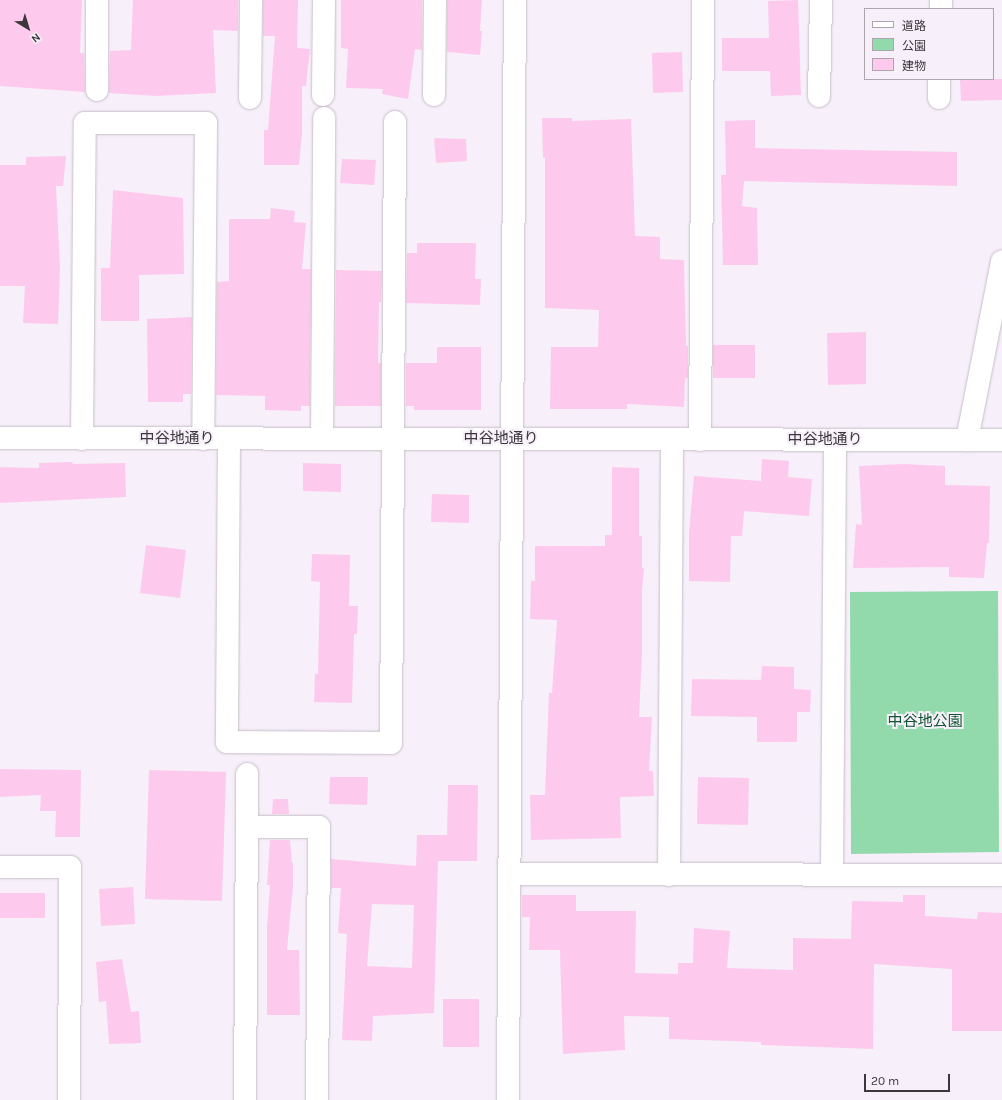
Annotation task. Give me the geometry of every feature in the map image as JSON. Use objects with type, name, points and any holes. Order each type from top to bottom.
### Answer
[{"type":"street","points":[[97,0],[97,90]]},
{"type":"street","points":[[250,98],[251,0]]},
{"type":"street","points":[[324,0],[324,95]]},
{"type":"street","points":[[434,95],[435,0]]},
{"type":"street","points":[[508,1100],[515,0]]},
{"type":"street","points":[[700,440],[703,0]]},
{"type":"street","points":[[819,96],[821,0]]},
{"type":"street","points":[[322,439],[324,118]]},
{"type":"street","points":[[229,439],[227,742],[391,743],[395,122]]},
{"type":"street","points":[[82,439],[84,123],[206,123],[203,439]]},
{"type":"street","points":[[968,440],[1002,261]]},
{"type":"street","name":"中谷地通り","points":[[0,438],[1002,440]]},
{"type":"street","points":[[669,875],[672,440]]},
{"type":"street","points":[[832,875],[835,440]]},
{"type":"street","points":[[245,1100],[247,774]]},
{"type":"street","points":[[246,827],[319,827],[317,1100]]},
{"type":"street","points":[[0,867],[70,867],[68,1100]]},
{"type":"street","points":[[510,874],[1002,875]]},
{"type":"green space","name":"中谷地公園","points":[[998,591],[999,852],[851,854],[850,592]]},
{"type":"building","points":[[0,0],[82,0],[80,53],[84,53],[85,92],[0,86]]},
{"type":"building","points":[[133,0],[238,0],[238,31],[213,30],[216,93],[157,96],[109,93],[110,51],[131,50]]},
{"type":"building","points":[[263,0],[298,0],[297,48],[310,49],[306,86],[302,86],[302,133],[299,165],[264,165],[264,130],[268,130],[275,36],[263,36]]},
{"type":"building","points":[[341,0],[422,0],[422,50],[415,49],[408,99],[382,94],[383,89],[346,88],[348,49],[341,48]]},
{"type":"building","points":[[447,0],[482,0],[480,55],[447,52]]},
{"type":"building","points":[[798,0],[801,95],[771,96],[770,71],[722,71],[722,38],[769,38],[768,1]]},
{"type":"building","points":[[682,52],[683,92],[653,93],[652,53]]},
{"type":"building","points":[[1002,79],[1002,100],[961,101],[960,80]]},
{"type":"building","points":[[542,118],[572,118],[572,121],[631,119],[635,236],[660,237],[660,259],[684,260],[688,378],[685,378],[684,407],[627,404],[627,409],[550,409],[551,347],[598,347],[599,310],[545,308],[545,158],[543,158]]},
{"type":"building","points":[[755,120],[755,148],[957,152],[957,186],[744,181],[742,206],[757,208],[758,265],[723,265],[721,175],[726,175],[725,121]]},
{"type":"building","points":[[434,138],[466,139],[467,161],[436,163]]},
{"type":"building","points":[[66,156],[63,186],[56,186],[60,268],[58,324],[23,323],[25,286],[0,286],[0,165],[26,165],[26,157]]},
{"type":"building","points":[[342,159],[376,160],[374,185],[340,183]]},
{"type":"building","points":[[113,190],[183,198],[184,274],[139,275],[139,321],[101,321],[101,268],[110,268]]},
{"type":"building","points":[[271,208],[295,211],[294,222],[306,223],[302,269],[311,269],[310,406],[301,406],[301,411],[265,410],[265,396],[216,395],[217,282],[229,281],[229,219],[270,219]]},
{"type":"building","points":[[417,243],[476,243],[475,279],[481,279],[480,305],[406,303],[407,253],[417,253]]},
{"type":"building","points":[[336,270],[382,271],[381,302],[379,302],[378,363],[381,363],[381,406],[335,406]]},
{"type":"building","points":[[192,317],[191,394],[183,394],[183,402],[148,402],[147,319]]},
{"type":"building","points":[[866,332],[866,384],[828,385],[827,333]]},
{"type":"building","points":[[713,345],[755,345],[755,378],[713,378]]},
{"type":"building","points":[[437,347],[481,347],[481,410],[414,410],[414,406],[406,406],[406,363],[437,363]]},
{"type":"building","points":[[762,459],[789,461],[788,477],[812,479],[809,516],[744,511],[742,536],[731,536],[730,582],[689,581],[689,533],[694,476],[761,481]]},
{"type":"building","points":[[72,462],[73,464],[125,463],[126,497],[0,503],[0,467],[39,468],[39,463]]},
{"type":"building","points":[[303,463],[341,464],[341,492],[303,491]]},
{"type":"building","points":[[903,464],[945,466],[945,485],[990,486],[989,543],[987,543],[984,578],[949,577],[949,567],[853,568],[856,524],[862,525],[859,466]]},
{"type":"building","points":[[612,467],[639,468],[639,536],[642,536],[642,568],[644,568],[642,590],[642,654],[639,717],[652,717],[649,771],[653,771],[654,796],[620,797],[621,838],[531,840],[530,795],[545,795],[549,693],[552,693],[557,620],[530,619],[531,581],[535,581],[535,546],[605,546],[605,535],[612,535]]},
{"type":"building","points":[[432,494],[469,495],[469,523],[431,522]]},
{"type":"building","points":[[146,545],[186,550],[180,598],[140,593]]},
{"type":"building","points":[[312,554],[350,555],[349,606],[358,606],[357,634],[354,634],[352,703],[314,702],[315,674],[318,674],[320,582],[311,581]]},
{"type":"building","points":[[762,666],[794,667],[794,689],[811,690],[810,712],[797,712],[797,742],[757,742],[757,717],[691,716],[692,679],[761,680]]},
{"type":"building","points":[[0,769],[81,770],[80,837],[55,837],[56,811],[40,811],[41,795],[0,797]]},
{"type":"building","points":[[149,770],[226,772],[222,901],[145,899]]},
{"type":"building","points":[[330,777],[368,777],[367,805],[329,804]]},
{"type":"building","points":[[698,777],[749,778],[748,825],[697,824]]},
{"type":"building","points":[[448,785],[478,785],[477,861],[438,861],[434,1013],[373,1016],[372,1041],[342,1040],[347,934],[338,933],[341,888],[331,888],[331,859],[416,866],[417,835],[447,835]],"holes":[[[372,904],[414,905],[412,968],[367,966]]]},
{"type":"building","points":[[273,799],[288,799],[289,814],[272,814]]},
{"type":"building","points":[[270,840],[290,840],[293,863],[293,886],[287,950],[299,950],[300,1015],[267,1015],[267,927],[270,885],[267,885]]},
{"type":"building","points":[[133,887],[135,924],[101,926],[99,889]]},
{"type":"building","points":[[0,893],[45,893],[45,918],[0,918]]},
{"type":"building","points":[[522,895],[576,895],[576,911],[636,911],[635,973],[678,974],[678,963],[693,963],[694,928],[730,931],[727,968],[793,970],[793,938],[851,939],[852,901],[903,902],[903,895],[925,895],[925,916],[977,919],[978,912],[1002,913],[1002,1031],[952,1031],[952,969],[874,964],[873,1049],[761,1045],[761,1042],[669,1039],[669,1017],[624,1016],[625,1050],[563,1054],[560,950],[529,950],[530,917],[522,917]]},
{"type":"building","points":[[122,959],[131,1012],[139,1011],[141,1043],[109,1044],[106,1001],[99,1002],[96,962]]},
{"type":"building","points":[[443,999],[479,999],[479,1047],[443,1047]]}]
